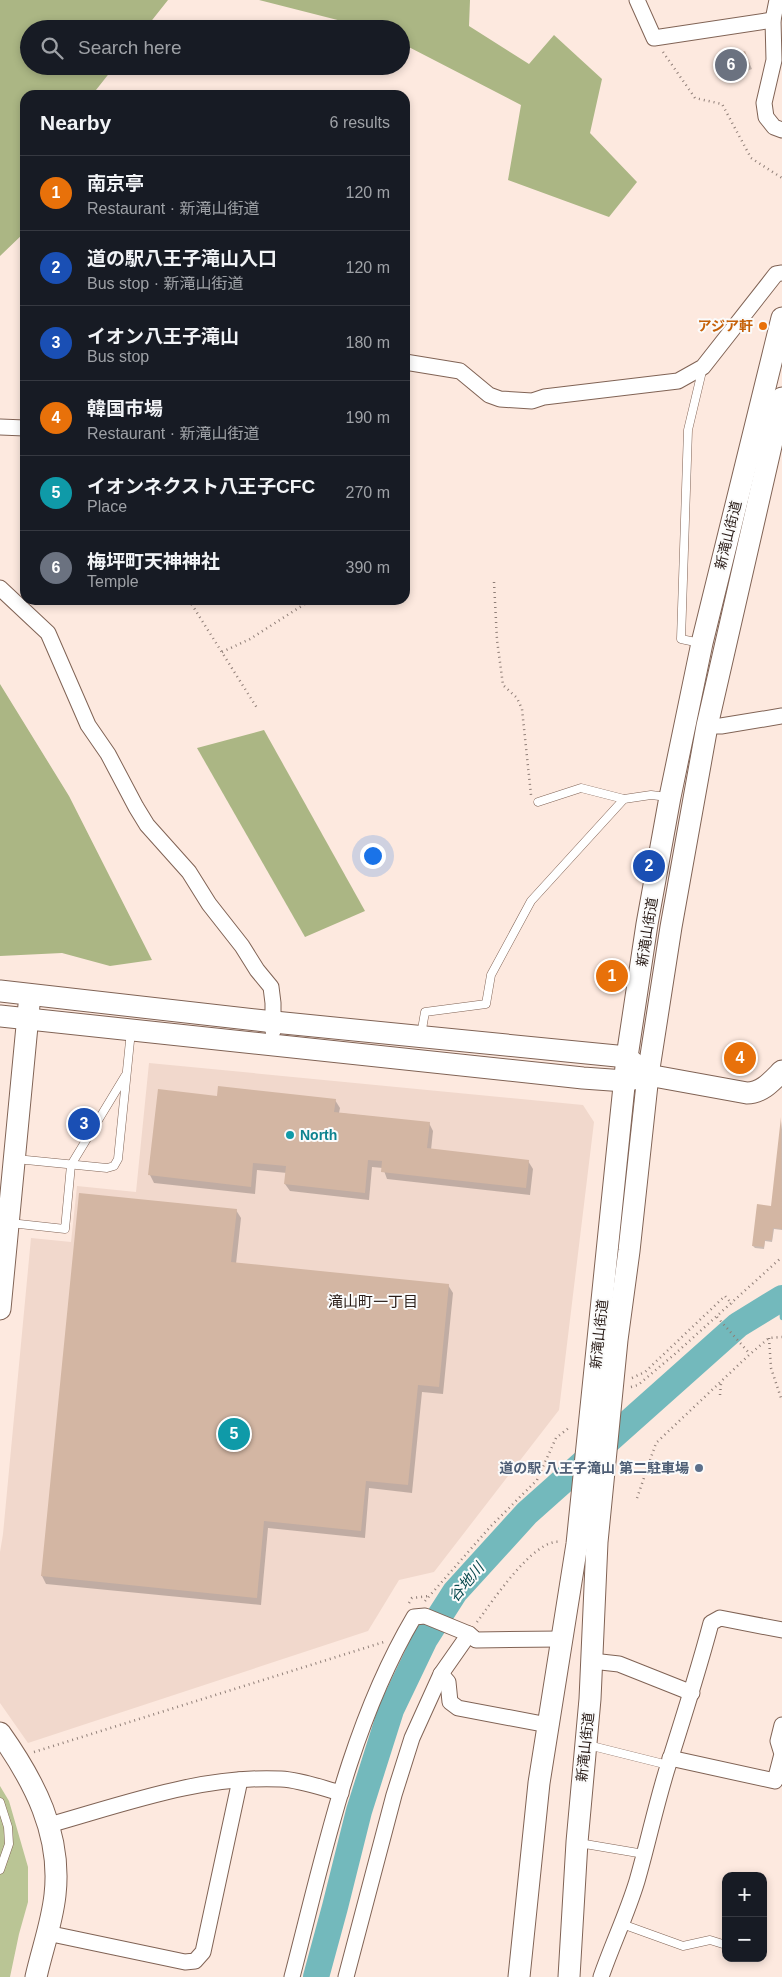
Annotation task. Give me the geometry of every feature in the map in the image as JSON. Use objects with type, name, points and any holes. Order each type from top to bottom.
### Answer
[{"type":"main road","name":"新滝山街道","points":[[568,1977],[592,1661],[597,1542],[602,1488],[596,1423],[627,1057],[647,924],[670,797],[702,643],[782,318]]},
{"type":"main road","name":"新滝山街道","points":[[596,1423],[620,1385],[629,1251],[648,1075],[671,926],[707,726],[782,398]]},
{"type":"main road","points":[[0,991],[274,1022],[627,1057],[648,1075]]},
{"type":"main road","points":[[0,1309],[30,994]]},
{"type":"main road","points":[[0,1016],[582,1078],[625,1081],[648,1075],[754,1093],[768,1084],[782,1071]]},
{"type":"main road","points":[[519,1977],[536,1806],[577,1544],[580,1512],[596,1423]]},
{"type":"main road","points":[[0,1733],[30,1778],[49,1825],[55,1867],[55,1894],[36,1977]]},
{"type":"street","points":[[637,0],[654,38],[773,20]]},
{"type":"street","points":[[777,0],[773,20],[774,60],[764,104],[766,117],[774,127],[782,130]]},
{"type":"street","points":[[410,363],[460,371],[489,395],[500,399],[532,401],[544,397],[678,381],[703,367],[776,274],[782,273]]},
{"type":"street","points":[[0,427],[20,428]]},
{"type":"street","points":[[0,588],[48,633],[88,725],[108,754],[147,825],[189,872],[209,904],[271,987],[274,1022],[271,1046]]},
{"type":"street","points":[[707,726],[721,726],[782,716]]},
{"type":"street","points":[[292,1977],[356,1743],[384,1673],[416,1613],[476,1640],[561,1639]]},
{"type":"street","points":[[600,1977],[637,1881],[669,1762],[692,1692],[710,1623],[720,1618],[782,1630]]},
{"type":"street","points":[[346,1977],[412,1738],[441,1674],[466,1634]]},
{"type":"street","points":[[592,1661],[619,1664],[692,1692]]},
{"type":"street","points":[[441,1674],[448,1682],[450,1702],[458,1708],[548,1725]]},
{"type":"street","points":[[669,1762],[775,1781],[782,1754],[778,1741],[782,1725]]},
{"type":"street","points":[[49,1825],[208,1783],[284,1779],[341,1793]]},
{"type":"street","points":[[47,1933],[185,1962],[195,1961],[203,1952],[240,1780]]},
{"type":"lane","points":[[702,643],[681,639],[688,430],[703,367]]},
{"type":"lane","points":[[538,802],[581,788],[624,799],[651,795],[670,797]]},
{"type":"lane","points":[[421,1036],[425,1012],[486,1004],[491,975],[532,901],[624,799]]},
{"type":"lane","points":[[14,1158],[106,1168],[114,1166],[118,1159],[131,1029]]},
{"type":"lane","points":[[8,1223],[65,1229],[71,1164],[126,1074]]},
{"type":"lane","points":[[586,1745],[669,1762]]},
{"type":"lane","points":[[0,1802],[8,1827],[9,1844],[0,1870]]},
{"type":"lane","points":[[577,1842],[644,1854]]},
{"type":"lane","points":[[622,1924],[683,1946],[710,1940],[722,1944]]},
{"type":"path","points":[[654,38],[695,98],[722,104],[751,158],[782,178]]},
{"type":"path","points":[[494,582],[503,685],[517,698],[522,709],[531,798],[538,802]]},
{"type":"path","points":[[192,605],[257,708]]},
{"type":"path","points":[[222,652],[250,640],[302,605]]},
{"type":"path","points":[[620,1385],[638,1385],[732,1304],[782,1257]]},
{"type":"path","points":[[620,1385],[645,1372],[725,1296],[732,1304]]},
{"type":"path","points":[[717,1317],[750,1354]]},
{"type":"path","points":[[637,1498],[656,1443],[769,1338],[782,1337]]},
{"type":"path","points":[[769,1338],[771,1368],[782,1401]]},
{"type":"path","points":[[720,1395],[721,1382]]},
{"type":"path","points":[[416,1613],[491,1526],[537,1480],[556,1438],[568,1428],[596,1423]]},
{"type":"path","points":[[466,1634],[510,1577],[543,1545],[556,1541],[577,1544]]},
{"type":"path","points":[[416,1613],[412,1598],[429,1596]]},
{"type":"path","points":[[28,1754],[385,1642]]},
{"type":"shaded area","points":[[149,1063],[583,1105],[594,1122],[559,1410],[434,1572],[399,1580],[368,1631],[28,1743],[0,1703],[0,1552],[31,1238],[71,1242],[77,1186],[136,1192]]},
{"type":"green space","points":[[0,0],[168,0],[152,20],[20,20],[20,75],[108,75],[96,90],[20,90],[20,237],[0,256]]},
{"type":"green space","points":[[259,0],[470,0],[469,26],[529,64],[554,35],[602,79],[590,133],[637,182],[609,217],[508,180],[521,105],[410,48],[410,20],[338,20]]},
{"type":"green space","points":[[0,684],[69,796],[152,960],[110,966],[62,953],[0,956]]},
{"type":"green space","points":[[264,730],[365,911],[305,937],[197,748]]},
{"type":"green space","points":[[0,1786],[9,1801],[28,1867],[28,1902],[10,1977],[0,1977]]},
{"type":"building","points":[[736,51],[737,54],[745,51],[750,64],[742,67],[743,70],[727,78],[725,73],[720,75],[716,64],[720,62],[718,58]]},
{"type":"building","points":[[733,1051],[749,1054],[747,1065],[731,1061]]},
{"type":"building","name":"North","points":[[218,1086],[336,1099],[334,1112],[430,1122],[427,1148],[529,1160],[526,1188],[381,1172],[382,1161],[368,1160],[365,1193],[284,1184],[286,1166],[253,1163],[251,1187],[148,1175],[158,1089],[217,1096]]},
{"type":"building","points":[[781,1117],[782,1229],[773,1228],[772,1240],[765,1240],[764,1247],[752,1246],[757,1204],[771,1206]]},
{"type":"building","points":[[79,1193],[237,1209],[231,1262],[449,1284],[439,1387],[418,1385],[408,1485],[366,1481],[361,1531],[264,1521],[257,1598],[41,1576]]},
{"type":"waterway","name":"谷地川","points":[[316,1977],[359,1811],[391,1710],[425,1639],[455,1592],[527,1513],[738,1325],[782,1298]]},
{"type":"waterway","points":[[781,1299],[782,1318]]},
{"type":"place","name":"梅坪町天神神社","points":[[731,65]]},
{"type":"place","name":"アジア軒","points":[[763,326]]},
{"type":"place","name":"道の駅八王子滝山入口","points":[[649,866]]},
{"type":"place","name":"南京亭","points":[[612,976]]},
{"type":"place","name":"韓国市場","points":[[740,1058]]},
{"type":"place","name":"イオン八王子滝山","points":[[84,1124]]},
{"type":"place","name":"North","points":[[290,1135]]},
{"type":"place","name":"イオンネクスト八王子CFC","points":[[234,1434]]},
{"type":"place","name":"道の駅 八王子滝山 第二駐車場","points":[[699,1468]]},
{"type":"district","name":"滝山町一丁目","points":[[373,1301]]}]
